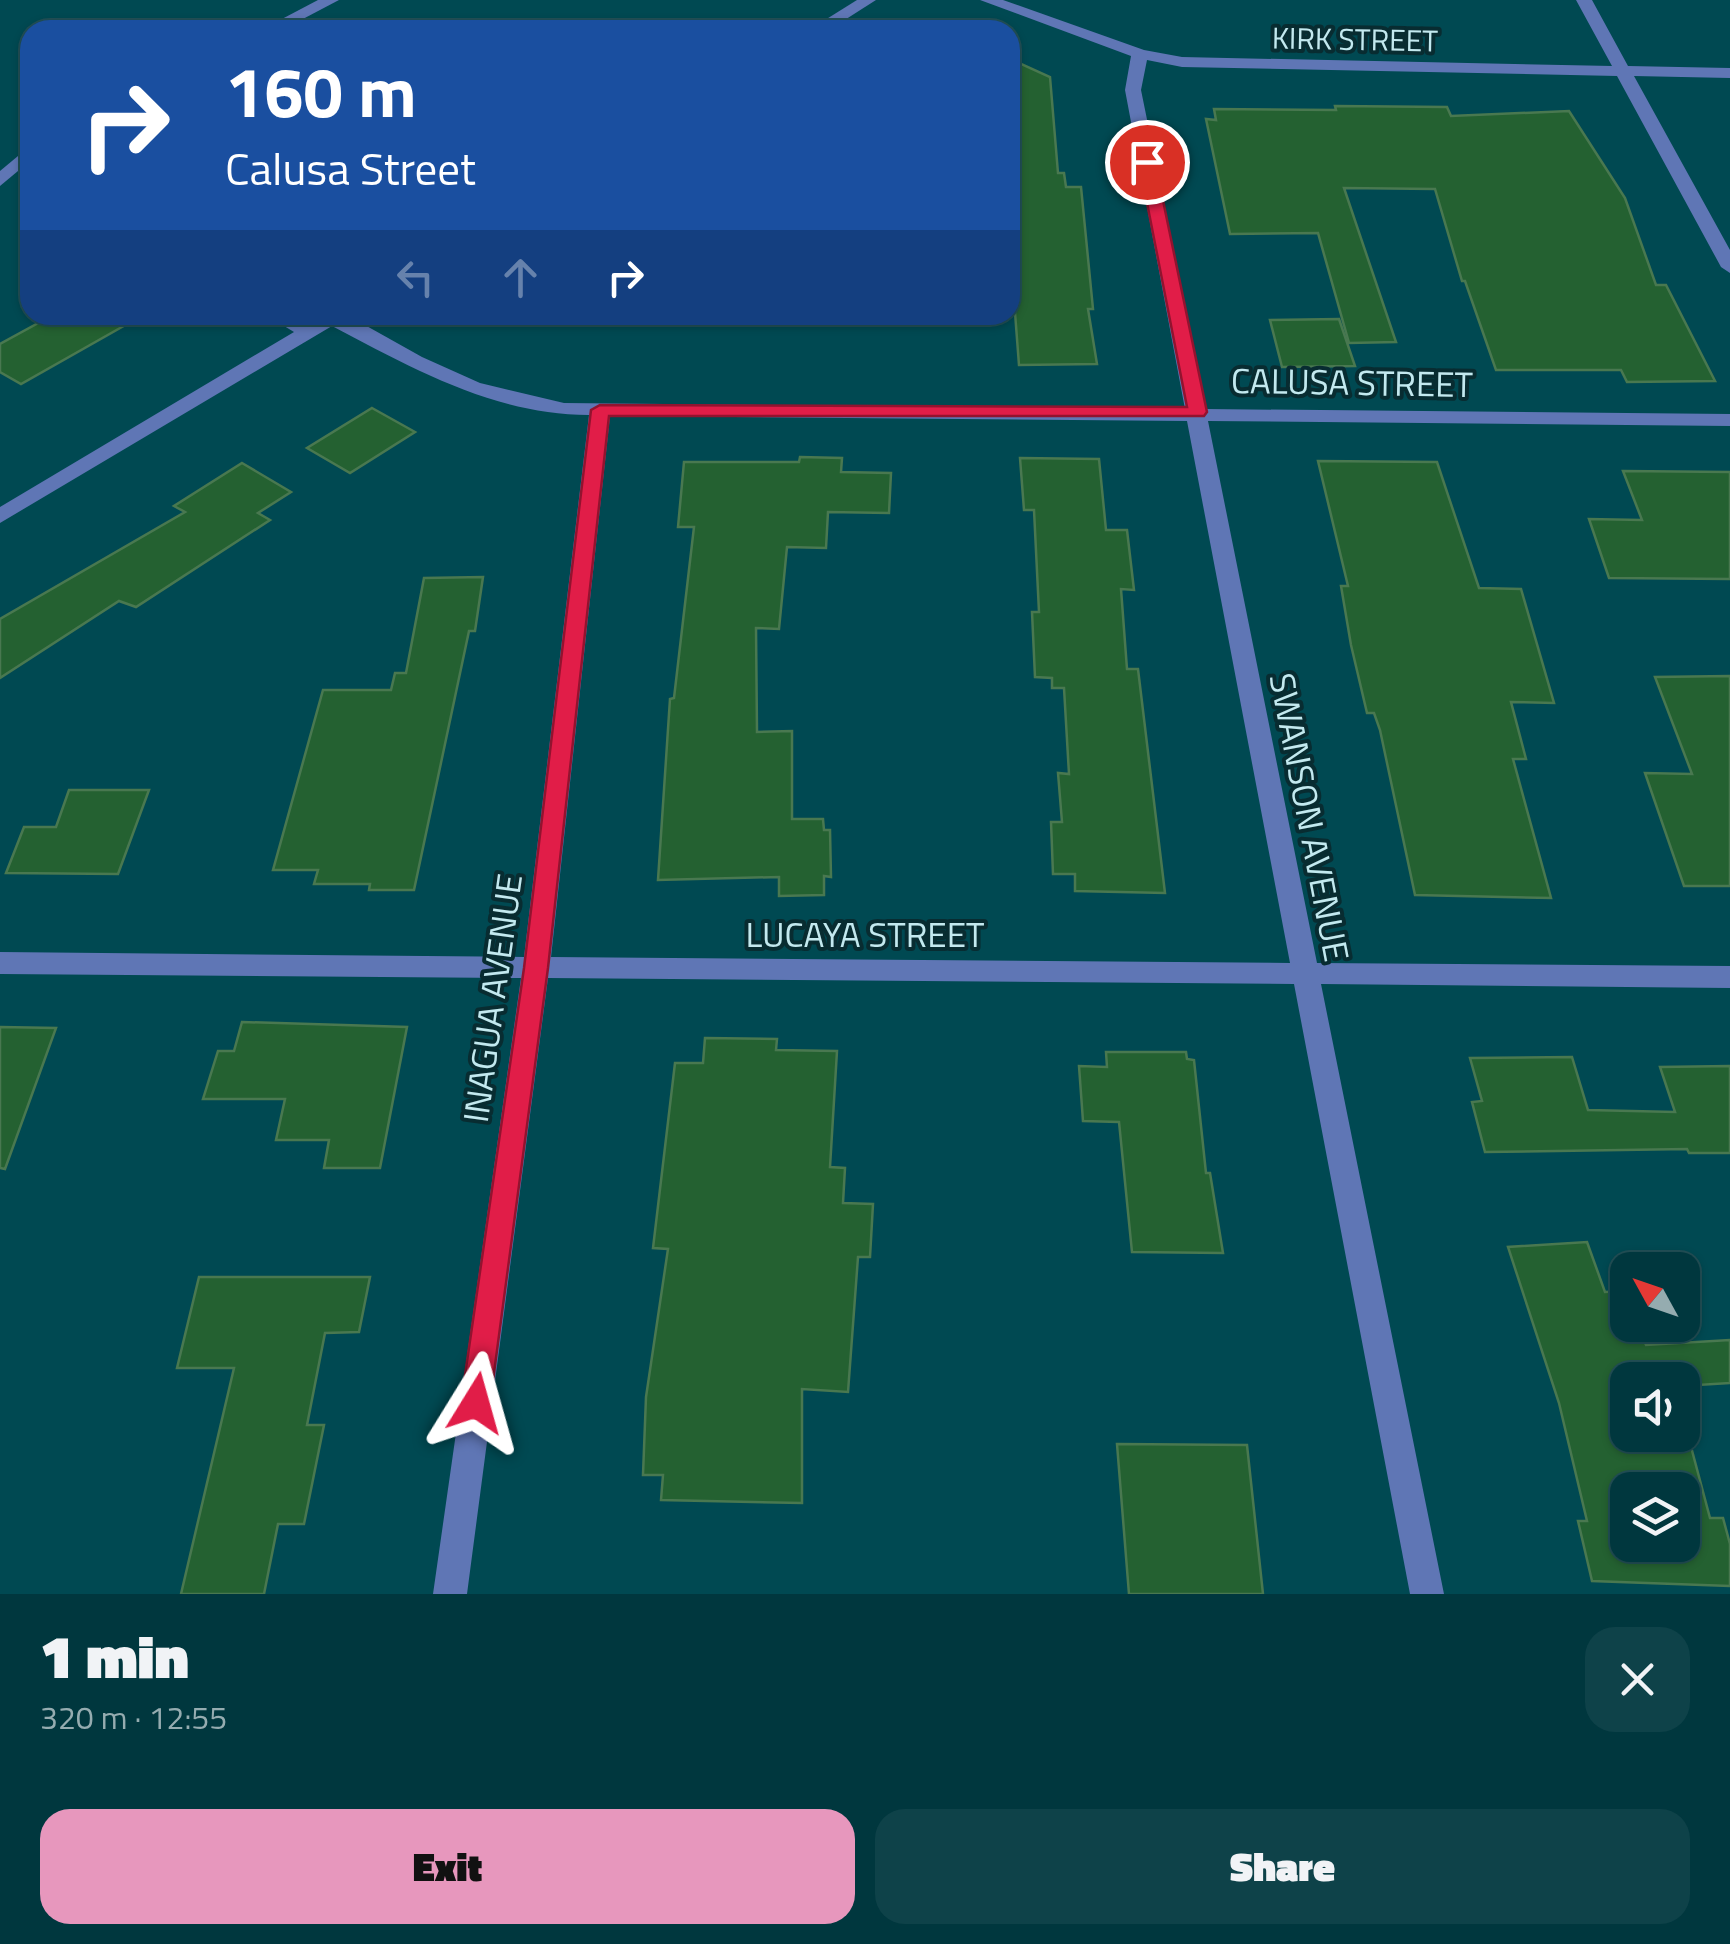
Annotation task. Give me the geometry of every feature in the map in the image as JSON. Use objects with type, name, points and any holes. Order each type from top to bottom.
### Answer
[{"type":"street","points":[[290,20],[331,0]]},
{"type":"street","points":[[834,20],[868,0]]},
{"type":"street","name":"KIRK STREET","points":[[988,0],[1140,54],[1204,64],[1730,73]]},
{"type":"street","points":[[1584,0],[1730,267]]},
{"type":"street","name":"SWANSON AVENUE","points":[[1140,54],[1133,90],[1427,1594]]},
{"type":"street","points":[[295,325],[309,332]]},
{"type":"street","points":[[0,516],[321,325]]},
{"type":"street","name":"CALUSA STREET","points":[[349,325],[438,372],[536,407],[1730,420]]},
{"type":"street","name":"INAGUA AVENUE","points":[[450,1594],[536,968],[600,410]]},
{"type":"street","name":"LUCAYA STREET","points":[[0,963],[1730,977]]},
{"type":"building","points":[[1020,64],[1050,77],[1058,173],[1064,173],[1066,187],[1081,187],[1093,309],[1088,309],[1097,364],[1019,365],[1016,325],[1020,325]]},
{"type":"building","points":[[1335,106],[1447,107],[1451,116],[1569,111],[1625,198],[1656,285],[1666,285],[1715,381],[1627,382],[1621,370],[1496,370],[1462,281],[1435,189],[1344,188],[1396,342],[1349,343],[1318,233],[1230,234],[1206,119],[1216,120],[1214,109],[1336,110]]},
{"type":"building","points":[[1339,319],[1355,366],[1282,367],[1270,320]]},
{"type":"building","points":[[35,325],[125,325],[21,384],[0,372],[0,344]]},
{"type":"building","points":[[372,408],[415,432],[350,473],[307,448]]},
{"type":"building","points":[[800,457],[842,458],[841,472],[891,473],[889,513],[828,512],[826,548],[787,547],[779,629],[756,628],[757,732],[792,731],[792,819],[823,819],[824,830],[830,830],[831,877],[824,876],[824,895],[779,896],[779,877],[658,880],[670,699],[674,698],[694,527],[678,527],[684,462],[799,462]]},
{"type":"building","points":[[1020,458],[1099,459],[1106,530],[1127,530],[1134,590],[1121,589],[1127,669],[1138,669],[1165,893],[1075,891],[1075,874],[1053,874],[1051,822],[1062,822],[1058,773],[1069,774],[1064,688],[1052,688],[1052,678],[1035,677],[1032,612],[1039,612],[1034,510],[1024,510]]},
{"type":"building","points":[[1318,461],[1437,462],[1479,588],[1521,589],[1554,703],[1511,702],[1526,759],[1513,759],[1551,898],[1415,895],[1380,730],[1374,713],[1367,713],[1351,645],[1341,586],[1348,586]]},
{"type":"building","points":[[242,463],[291,492],[258,513],[270,520],[136,607],[119,601],[0,678],[0,619],[185,512],[174,506]]},
{"type":"building","points":[[1623,471],[1730,472],[1730,579],[1609,578],[1589,519],[1642,520]]},
{"type":"building","points":[[483,577],[475,631],[469,631],[414,890],[369,890],[370,884],[314,884],[318,870],[273,870],[323,690],[391,690],[395,673],[406,673],[424,578]]},
{"type":"building","points":[[1730,676],[1730,886],[1684,886],[1645,773],[1692,774],[1655,677]]},
{"type":"building","points":[[69,790],[149,790],[118,874],[6,873],[24,827],[56,827]]},
{"type":"building","points":[[242,1022],[407,1027],[380,1168],[324,1168],[329,1140],[276,1140],[285,1099],[203,1099],[218,1051],[234,1051]]},
{"type":"building","points":[[0,1027],[56,1028],[5,1169],[0,1168]]},
{"type":"building","points":[[705,1038],[777,1039],[776,1050],[837,1051],[830,1167],[845,1168],[843,1203],[873,1204],[870,1257],[858,1257],[848,1392],[802,1389],[802,1503],[661,1500],[663,1475],[643,1475],[646,1397],[668,1249],[653,1248],[675,1063],[703,1063]]},
{"type":"building","points":[[1106,1052],[1186,1052],[1187,1059],[1194,1060],[1206,1173],[1210,1173],[1223,1253],[1132,1252],[1119,1122],[1083,1121],[1079,1066],[1107,1067]]},
{"type":"building","points":[[1572,1057],[1588,1110],[1675,1112],[1660,1067],[1730,1066],[1730,1153],[1689,1153],[1687,1149],[1485,1152],[1472,1102],[1482,1101],[1470,1058]]},
{"type":"building","points":[[1587,1242],[1605,1292],[1610,1292],[1610,1342],[1646,1345],[1730,1340],[1730,1383],[1700,1385],[1700,1362],[1610,1362],[1610,1452],[1692,1452],[1698,1472],[1610,1472],[1610,1562],[1700,1562],[1700,1480],[1710,1518],[1723,1518],[1730,1544],[1730,1586],[1592,1581],[1578,1521],[1587,1521],[1559,1403],[1508,1247]]},
{"type":"building","points":[[199,1277],[370,1277],[359,1332],[325,1333],[307,1425],[324,1425],[304,1524],[278,1524],[264,1594],[181,1594],[234,1368],[177,1368]]},
{"type":"building","points":[[1117,1444],[1247,1445],[1263,1594],[1129,1594]]},
{"type":"route","points":[[476,1403],[536,968],[600,410],[1198,412],[1147,162]]}]
